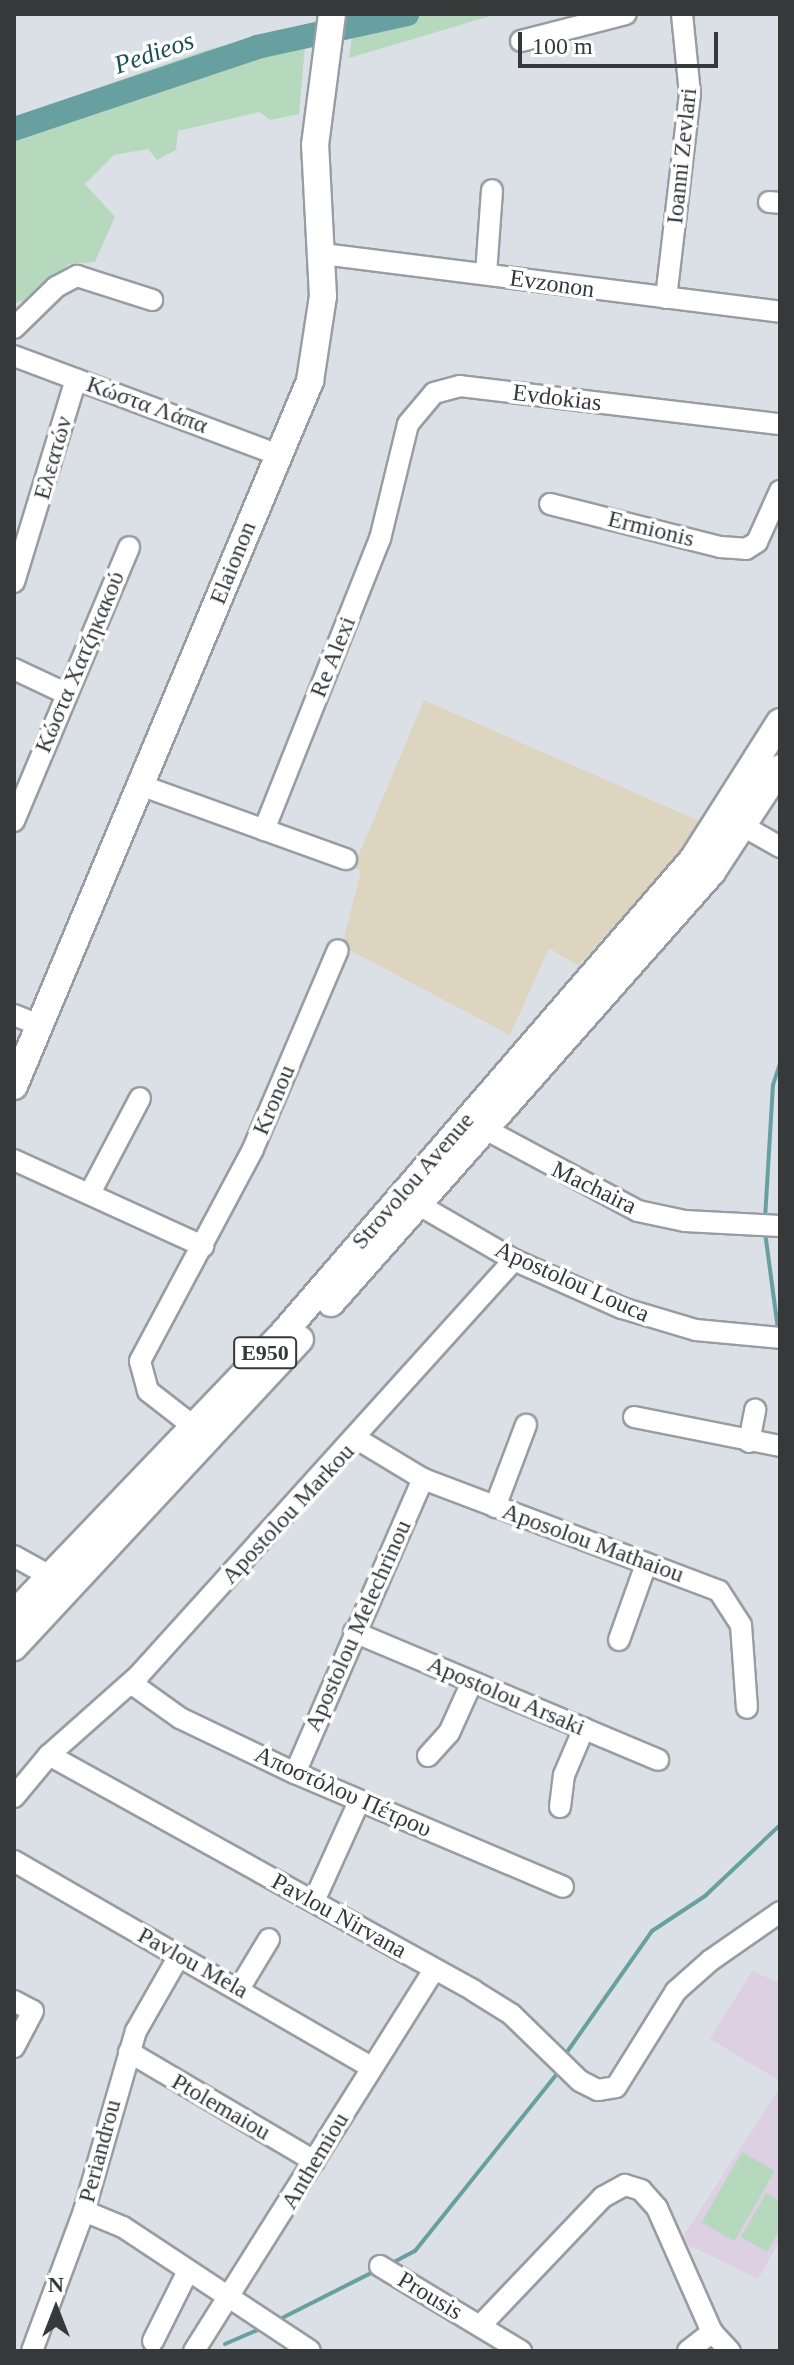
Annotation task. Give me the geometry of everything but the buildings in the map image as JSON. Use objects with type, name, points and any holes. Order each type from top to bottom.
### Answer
[{"type":"main road","name":"Elaionon","points":[[14,1086],[279,455],[318,349],[323,254],[315,172],[319,82],[332,14]]},
{"type":"main road","name":"Strovolou Avenue","points":[[14,1614],[60,1581],[255,1392],[421,1206],[477,1125],[693,859],[780,722]]},
{"type":"main road","name":"Strovolou Avenue","points":[[14,1647],[60,1581],[193,1426],[279,1338],[712,872],[780,768]]},
{"type":"street","points":[[521,41],[626,14]]},
{"type":"street","name":"Ioanni Zevlari","points":[[666,298],[690,94],[682,14]]},
{"type":"street","points":[[486,274],[492,190]]},
{"type":"street","name":"Evzonon","points":[[323,254],[780,312]]},
{"type":"street","points":[[14,328],[56,287],[77,276],[93,277],[152,300]]},
{"type":"street","name":"Κώστα Λάπα","points":[[14,356],[279,455]]},
{"type":"street","name":"Ελεατών","points":[[14,582],[76,379]]},
{"type":"street","name":"Evdokias","points":[[394,481],[408,424],[428,398],[445,388],[780,424]]},
{"type":"street","name":"Re Alexi","points":[[264,830],[380,539],[394,481]]},
{"type":"street","name":"Ermionis","points":[[550,504],[720,547],[753,547],[780,491]]},
{"type":"street","name":"Κώστα Χατζηκακού","points":[[14,821],[65,693],[129,547]]},
{"type":"street","points":[[14,669],[65,693]]},
{"type":"street","points":[[140,785],[346,859]]},
{"type":"street","points":[[743,826],[780,847]]},
{"type":"street","name":"Kronou","points":[[193,1426],[148,1391],[140,1361],[253,1149],[338,950]]},
{"type":"street","points":[[14,1015],[41,1026]]},
{"type":"street","points":[[90,1193],[140,1098]]},
{"type":"street","name":"Machaira","points":[[477,1125],[638,1211],[685,1221],[770,1225]]},
{"type":"street","points":[[14,1160],[203,1246]]},
{"type":"street","name":"Apostolou Louca","points":[[421,1206],[514,1260],[655,1320],[718,1334],[775,1338]]},
{"type":"street","name":"Apostolou Markou","points":[[14,1797],[49,1755],[131,1683],[357,1439],[514,1260]]},
{"type":"street","points":[[749,1442],[755,1410]]},
{"type":"street","points":[[634,1417],[780,1446]]},
{"type":"street","points":[[495,1507],[526,1425]]},
{"type":"street","name":"Aposolou Mathaiou","points":[[357,1439],[423,1479],[698,1581],[731,1605],[747,1651],[747,1708]]},
{"type":"street","name":"Apostolou Melechrinou","points":[[295,1773],[423,1479]]},
{"type":"street","points":[[14,1556],[60,1581]]},
{"type":"street","points":[[619,1640],[646,1564]]},
{"type":"street","name":"Apostolou Arsaki","points":[[354,1632],[658,1760]]},
{"type":"street","points":[[428,1756],[449,1733],[472,1682]]},
{"type":"street","name":"Αποστόλου Πέτρου","points":[[131,1683],[180,1718],[295,1773],[563,1887]]},
{"type":"street","points":[[560,1807],[564,1775],[584,1728]]},
{"type":"street","name":"Pavlou Nirvana","points":[[49,1755],[511,2014],[580,2081],[598,2090],[616,2087],[676,1991],[780,1912]]},
{"type":"street","points":[[314,1901],[359,1802]]},
{"type":"street","name":"Pavlou Mela","points":[[14,1861],[371,2067]]},
{"type":"street","points":[[239,1989],[269,1939]]},
{"type":"street","name":"Periandrou","points":[[32,2351],[84,2211],[129,2052],[145,2010],[179,1956]]},
{"type":"street","name":"Anthemiou","points":[[194,2351],[230,2299],[371,2067],[434,1970]]},
{"type":"street","points":[[14,2001],[33,2011],[14,2047]]},
{"type":"street","name":"Ptolemaiou","points":[[129,2052],[314,2161]]},
{"type":"street","points":[[480,2326],[603,2197],[625,2185],[641,2190],[657,2208],[712,2332],[730,2351]]},
{"type":"street","points":[[84,2211],[123,2227],[187,2273],[306,2350]]},
{"type":"street","name":"Prousis","points":[[380,2266],[521,2351]]},
{"type":"street","points":[[153,2341],[187,2273]]},
{"type":"street","points":[[688,2351],[712,2332]]},
{"type":"shaded area","points":[[424,700],[706,824],[578,966],[549,948],[510,1035],[342,946],[361,871],[354,866]]},
{"type":"shaded area","points":[[752,1971],[780,1983],[780,2081],[710,2039]]},
{"type":"shaded area","points":[[780,2087],[780,2240],[758,2279],[680,2241]]},
{"type":"green space","points":[[355,14],[497,14],[349,58]]},
{"type":"green space","points":[[307,24],[299,114],[270,120],[259,112],[178,131],[176,150],[157,160],[148,149],[114,155],[85,184],[115,217],[95,262],[69,264],[28,299],[14,303],[14,117],[203,51]]},
{"type":"green space","points":[[742,2152],[775,2171],[734,2241],[702,2222]]},
{"type":"green space","points":[[766,2193],[780,2201],[780,2229],[767,2252],[741,2237]]},
{"type":"waterway","name":"Pedieos","points":[[14,129],[257,47],[407,14]]},
{"type":"waterway","points":[[765,1219],[773,1085],[780,1064]]},
{"type":"waterway","points":[[765,1232],[778,1330]]},
{"type":"waterway","points":[[567,2052],[652,1931],[705,1896],[779,1826]]},
{"type":"waterway","points":[[394,2262],[415,2251],[559,2071]]},
{"type":"waterway","points":[[278,2320],[371,2273]]},
{"type":"waterway","points":[[225,2344],[262,2328]]}]
